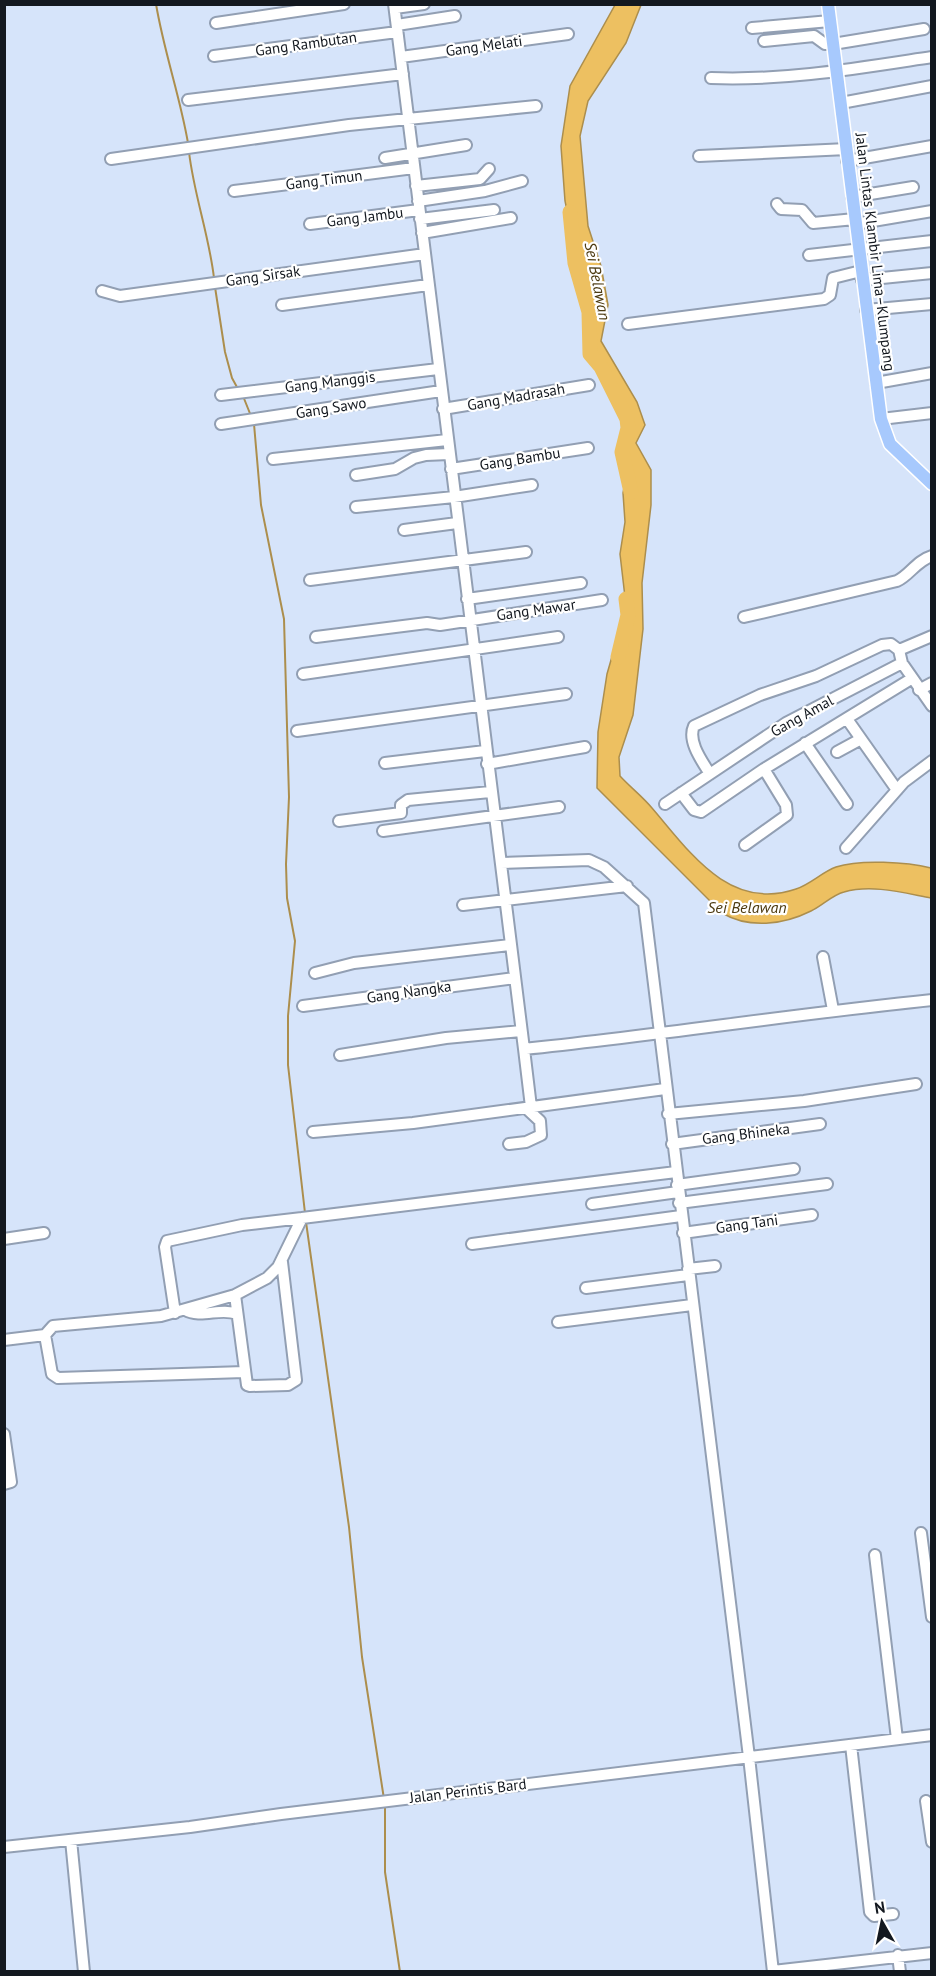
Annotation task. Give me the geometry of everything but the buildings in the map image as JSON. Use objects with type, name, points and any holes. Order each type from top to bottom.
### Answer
[{"type":"main road","name":"Jalan Lintas Klambir Lima–Klumpang","points":[[828,4],[881,419],[890,444],[932,484]]},
{"type":"street","points":[[216,23],[344,4]]},
{"type":"street","points":[[424,4],[394,6],[490,792],[522,1032],[529,1108],[540,1121],[541,1134],[526,1142],[509,1144]]},
{"type":"street","name":"Gang Rambutan","points":[[214,56],[397,28],[455,16]]},
{"type":"street","points":[[752,28],[830,21]]},
{"type":"street","points":[[764,41],[814,36],[825,44],[833,44],[924,29]]},
{"type":"street","name":"Gang Melati","points":[[401,57],[568,34]]},
{"type":"street","points":[[711,78],[756,78],[837,71],[932,57]]},
{"type":"street","points":[[188,100],[403,74]]},
{"type":"street","points":[[841,104],[932,86]]},
{"type":"street","points":[[111,159],[349,125],[408,121],[536,106]]},
{"type":"street","points":[[385,158],[466,145]]},
{"type":"street","points":[[699,156],[847,155],[932,146]]},
{"type":"street","name":"Gang Timun","points":[[234,191],[414,168]]},
{"type":"street","points":[[416,186],[476,180],[482,178],[489,169]]},
{"type":"street","points":[[419,210],[522,181]]},
{"type":"street","points":[[852,197],[913,187]]},
{"type":"street","points":[[777,204],[781,210],[802,210],[813,223],[855,222],[932,211]]},
{"type":"street","points":[[419,210],[494,210]]},
{"type":"street","name":"Gang Jambu","points":[[310,224],[419,210]]},
{"type":"street","points":[[422,233],[511,218]]},
{"type":"street","points":[[809,255],[932,241]]},
{"type":"street","name":"Gang Sirsak","points":[[102,291],[120,296],[424,254]]},
{"type":"street","points":[[628,324],[824,299],[830,295],[833,278],[932,273]]},
{"type":"street","points":[[282,305],[428,285]]},
{"type":"street","points":[[866,310],[932,304]]},
{"type":"street","name":"Gang Manggis","points":[[226,395],[438,369]]},
{"type":"street","points":[[876,383],[932,373]]},
{"type":"street","name":"Gang Madrasah","points":[[443,409],[590,385]]},
{"type":"street","name":"Gang Sawo","points":[[221,424],[441,391]]},
{"type":"street","points":[[881,419],[932,413]]},
{"type":"street","points":[[273,459],[447,440]]},
{"type":"street","name":"Gang Bambu","points":[[451,469],[588,448]]},
{"type":"street","points":[[356,475],[395,469],[414,458],[426,455],[449,454]]},
{"type":"street","points":[[356,507],[454,497],[532,485]]},
{"type":"street","points":[[404,530],[457,523]]},
{"type":"street","points":[[310,580],[526,552]]},
{"type":"street","points":[[744,617],[897,581],[907,576],[912,568],[924,559],[932,556]]},
{"type":"street","points":[[467,599],[581,583]]},
{"type":"street","name":"Gang Mawar","points":[[316,637],[469,620],[602,600]]},
{"type":"street","points":[[899,650],[932,636]]},
{"type":"street","points":[[303,674],[558,637]]},
{"type":"street","points":[[710,774],[698,753],[691,732],[694,726],[760,695],[816,676],[882,645],[891,644],[899,650],[902,663],[911,680],[932,706]]},
{"type":"street","name":"Gang Amal","points":[[665,804],[786,723],[902,663]]},
{"type":"street","points":[[681,793],[694,810],[700,812],[805,743],[911,680]]},
{"type":"street","points":[[919,690],[932,683]]},
{"type":"street","points":[[297,731],[566,694]]},
{"type":"street","points":[[847,718],[897,790]]},
{"type":"street","points":[[837,752],[861,738]]},
{"type":"street","points":[[805,743],[847,804]]},
{"type":"street","points":[[487,765],[585,747]]},
{"type":"street","points":[[386,763],[485,751]]},
{"type":"street","points":[[846,848],[897,790],[932,761]]},
{"type":"street","points":[[745,845],[787,814],[784,801],[764,769]]},
{"type":"street","points":[[339,821],[400,813],[401,805],[408,800],[490,792]]},
{"type":"street","points":[[383,831],[559,807]]},
{"type":"street","points":[[501,863],[589,860],[604,867],[644,903],[658,1036],[749,1757],[773,1971],[898,1955],[932,1953]]},
{"type":"street","points":[[463,905],[627,886]]},
{"type":"street","points":[[315,973],[364,961],[510,945]]},
{"type":"street","points":[[823,957],[833,1010]]},
{"type":"street","name":"Gang Nangka","points":[[303,1006],[515,978]]},
{"type":"street","points":[[524,1049],[658,1036],[833,1010],[932,1000]]},
{"type":"street","points":[[340,1055],[446,1038],[522,1032]]},
{"type":"street","points":[[668,1114],[804,1101],[916,1084]]},
{"type":"street","points":[[313,1132],[413,1123],[665,1089]]},
{"type":"street","name":"Gang Bhineka","points":[[672,1144],[820,1124]]},
{"type":"street","points":[[678,1193],[794,1169]]},
{"type":"street","points":[[180,1311],[165,1246],[167,1241],[242,1225],[676,1172]]},
{"type":"street","points":[[592,1204],[678,1193],[827,1184]]},
{"type":"street","name":"Gang Tani","points":[[683,1233],[812,1215]]},
{"type":"street","points":[[472,1244],[681,1216]]},
{"type":"street","points":[[4,1340],[45,1335],[53,1326],[138,1319],[180,1311],[235,1295],[267,1278],[282,1262],[307,1217]]},
{"type":"street","points":[[4,1239],[44,1233]]},
{"type":"street","points":[[235,1295],[247,1385],[288,1385],[296,1380],[282,1262]]},
{"type":"street","points":[[586,1288],[715,1266]]},
{"type":"street","points":[[558,1322],[692,1305]]},
{"type":"street","points":[[180,1311],[237,1314]]},
{"type":"street","points":[[45,1335],[52,1374],[58,1378],[244,1372]]},
{"type":"street","points":[[4,1434],[11,1482],[4,1484]]},
{"type":"street","points":[[921,1533],[932,1617]]},
{"type":"street","points":[[876,1555],[897,1739]]},
{"type":"street","name":"Jalan Perintis Bard","points":[[4,1847],[932,1735]]},
{"type":"street","points":[[851,1745],[870,1912],[874,1916],[893,1914]]},
{"type":"street","points":[[926,1801],[932,1842]]},
{"type":"street","points":[[71,1840],[84,1971]]},
{"type":"street","points":[[898,1955],[900,1971]]},
{"type":"water","name":"Sei Belawan","points":[[615,5],[641,5],[626,43],[588,101],[580,136],[588,226],[601,266],[608,305],[601,341],[637,402],[645,425],[636,443],[651,470],[651,505],[642,583],[643,629],[633,715],[619,757],[620,776],[696,859],[731,885],[750,892],[772,894],[796,889],[831,869],[846,864],[897,863],[931,868],[931,898],[888,890],[855,890],[840,893],[811,911],[778,922],[755,923],[732,918],[722,913],[597,788],[598,732],[607,674],[613,653],[625,634],[628,623],[620,554],[625,522],[623,493],[627,472],[626,448],[630,418],[622,409],[620,394],[598,362],[591,344],[585,300],[565,201],[561,146],[570,86]]},
{"type":"waterway","points":[[156,4],[188,143]]},
{"type":"waterway","points":[[189,152],[214,278]]},
{"type":"waterway","name":"Sei Belawan","points":[[570,212],[575,263],[589,312],[590,354],[601,367],[627,419],[628,428],[622,452],[631,492]]},
{"type":"waterway","points":[[215,287],[225,352],[232,378],[238,389]]},
{"type":"waterway","points":[[243,396],[251,416]]},
{"type":"waterway","points":[[254,424],[261,505],[284,619],[289,797],[287,898],[295,941],[288,1016],[288,1065],[305,1213]]},
{"type":"waterway","name":"Sei Belawan","points":[[618,657],[628,615],[626,599]]},
{"type":"waterway","points":[[306,1222],[349,1527],[362,1657],[384,1799]]},
{"type":"waterway","points":[[385,1805],[385,1872],[400,1972]]}]
